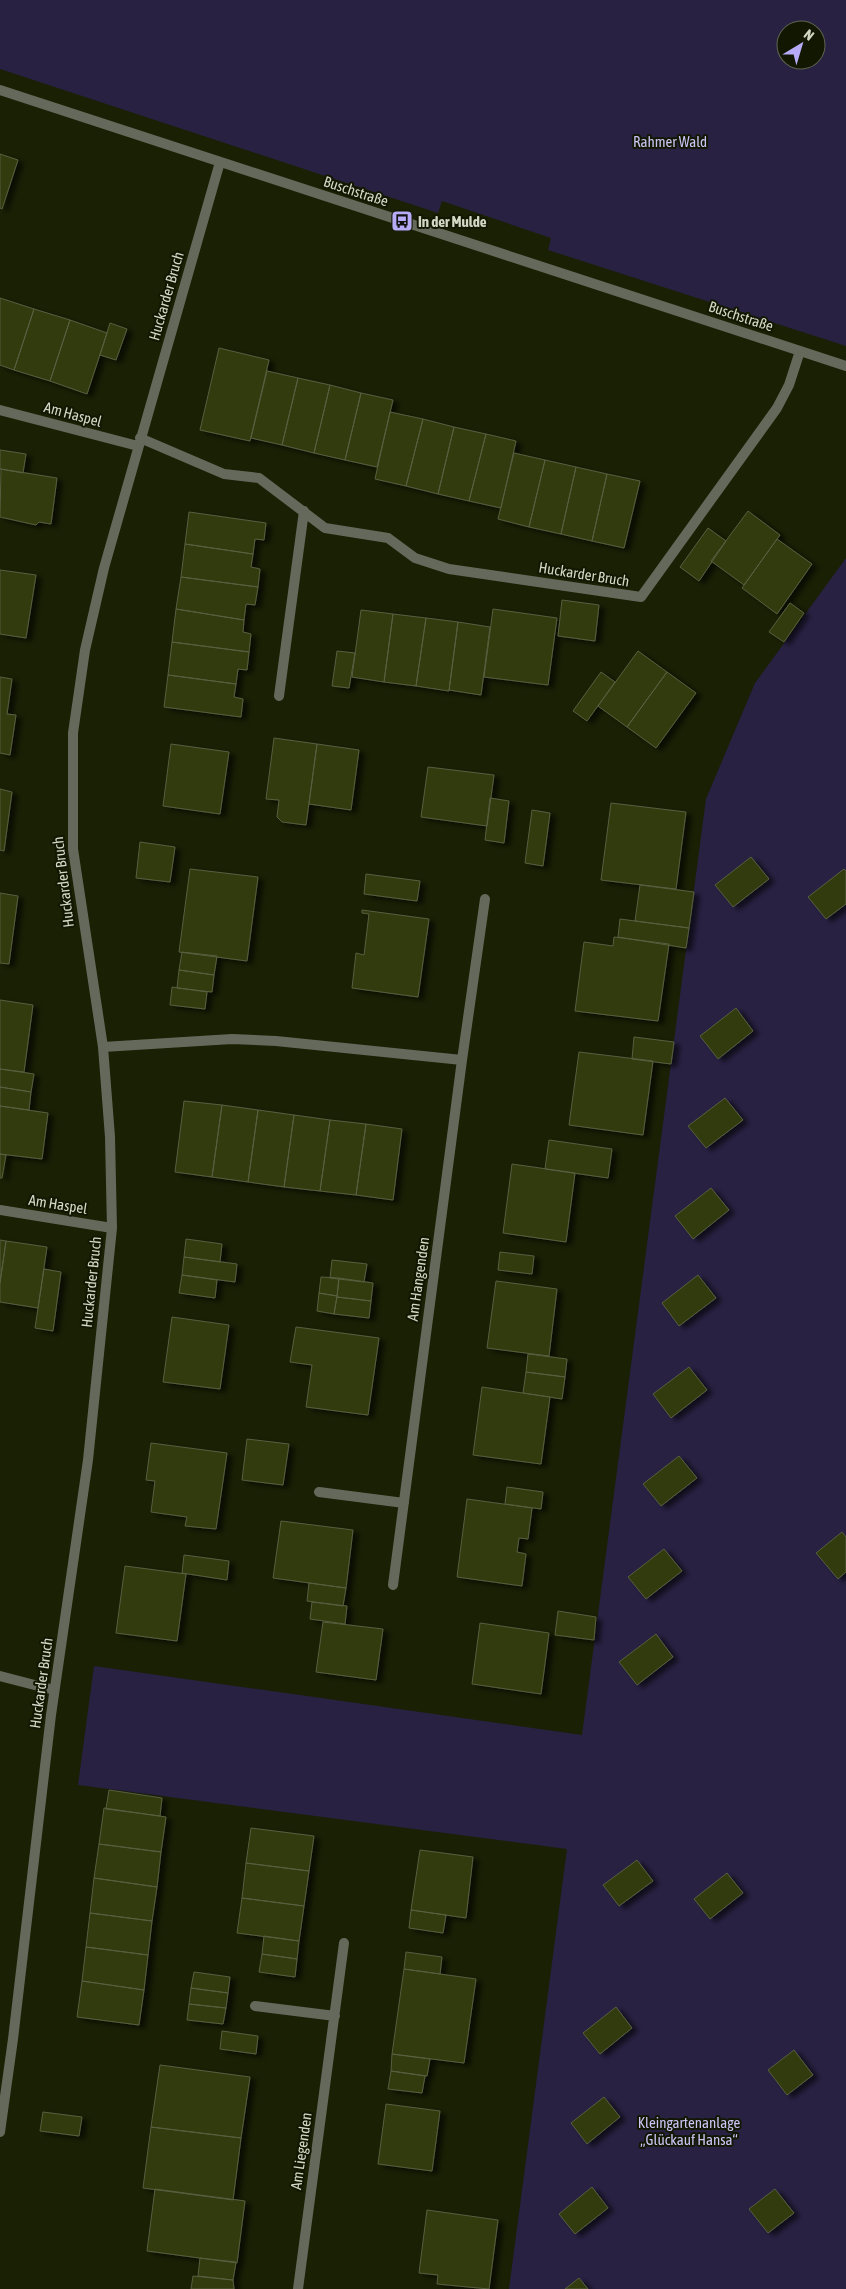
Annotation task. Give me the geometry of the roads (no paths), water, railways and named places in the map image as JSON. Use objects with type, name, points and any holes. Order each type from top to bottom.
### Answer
[{"type":"street","name":"Buschstraße","points":[[0,90],[846,366]]},
{"type":"street","name":"Huckarder Bruch","points":[[0,2132],[13,2039],[54,1690],[88,1460],[112,1228],[110,1137],[103,1047],[73,849],[73,733],[85,650],[104,568],[220,162]]},
{"type":"street","name":"Huckarder Bruch","points":[[139,442],[224,474],[259,478],[325,528],[388,538],[415,558],[449,569],[641,597],[777,408],[789,385],[800,350]]},
{"type":"street","name":"Am Haspel","points":[[0,410],[139,442]]},
{"type":"street","points":[[279,696],[304,511]]},
{"type":"street","name":"Am Hangenden","points":[[393,1584],[485,900]]},
{"type":"street","points":[[103,1047],[232,1039],[276,1040],[462,1060]]},
{"type":"street","name":"Am Haspel","points":[[0,1210],[112,1228]]},
{"type":"street","points":[[319,1492],[404,1503]]},
{"type":"street","points":[[0,1676],[54,1690]]},
{"type":"street","name":"Am Liegenden","points":[[298,2289],[344,1943]]},
{"type":"street","points":[[255,2006],[335,2016]]},
{"type":"place","name":"In der Mulde","points":[[402,221]]},
{"type":"park label","name":"Rahmer Wald","points":[[670,141]]},
{"type":"park label","name":"Kleingartenanlage „Glückauf Hansa“","points":[[689,2130]]}]
